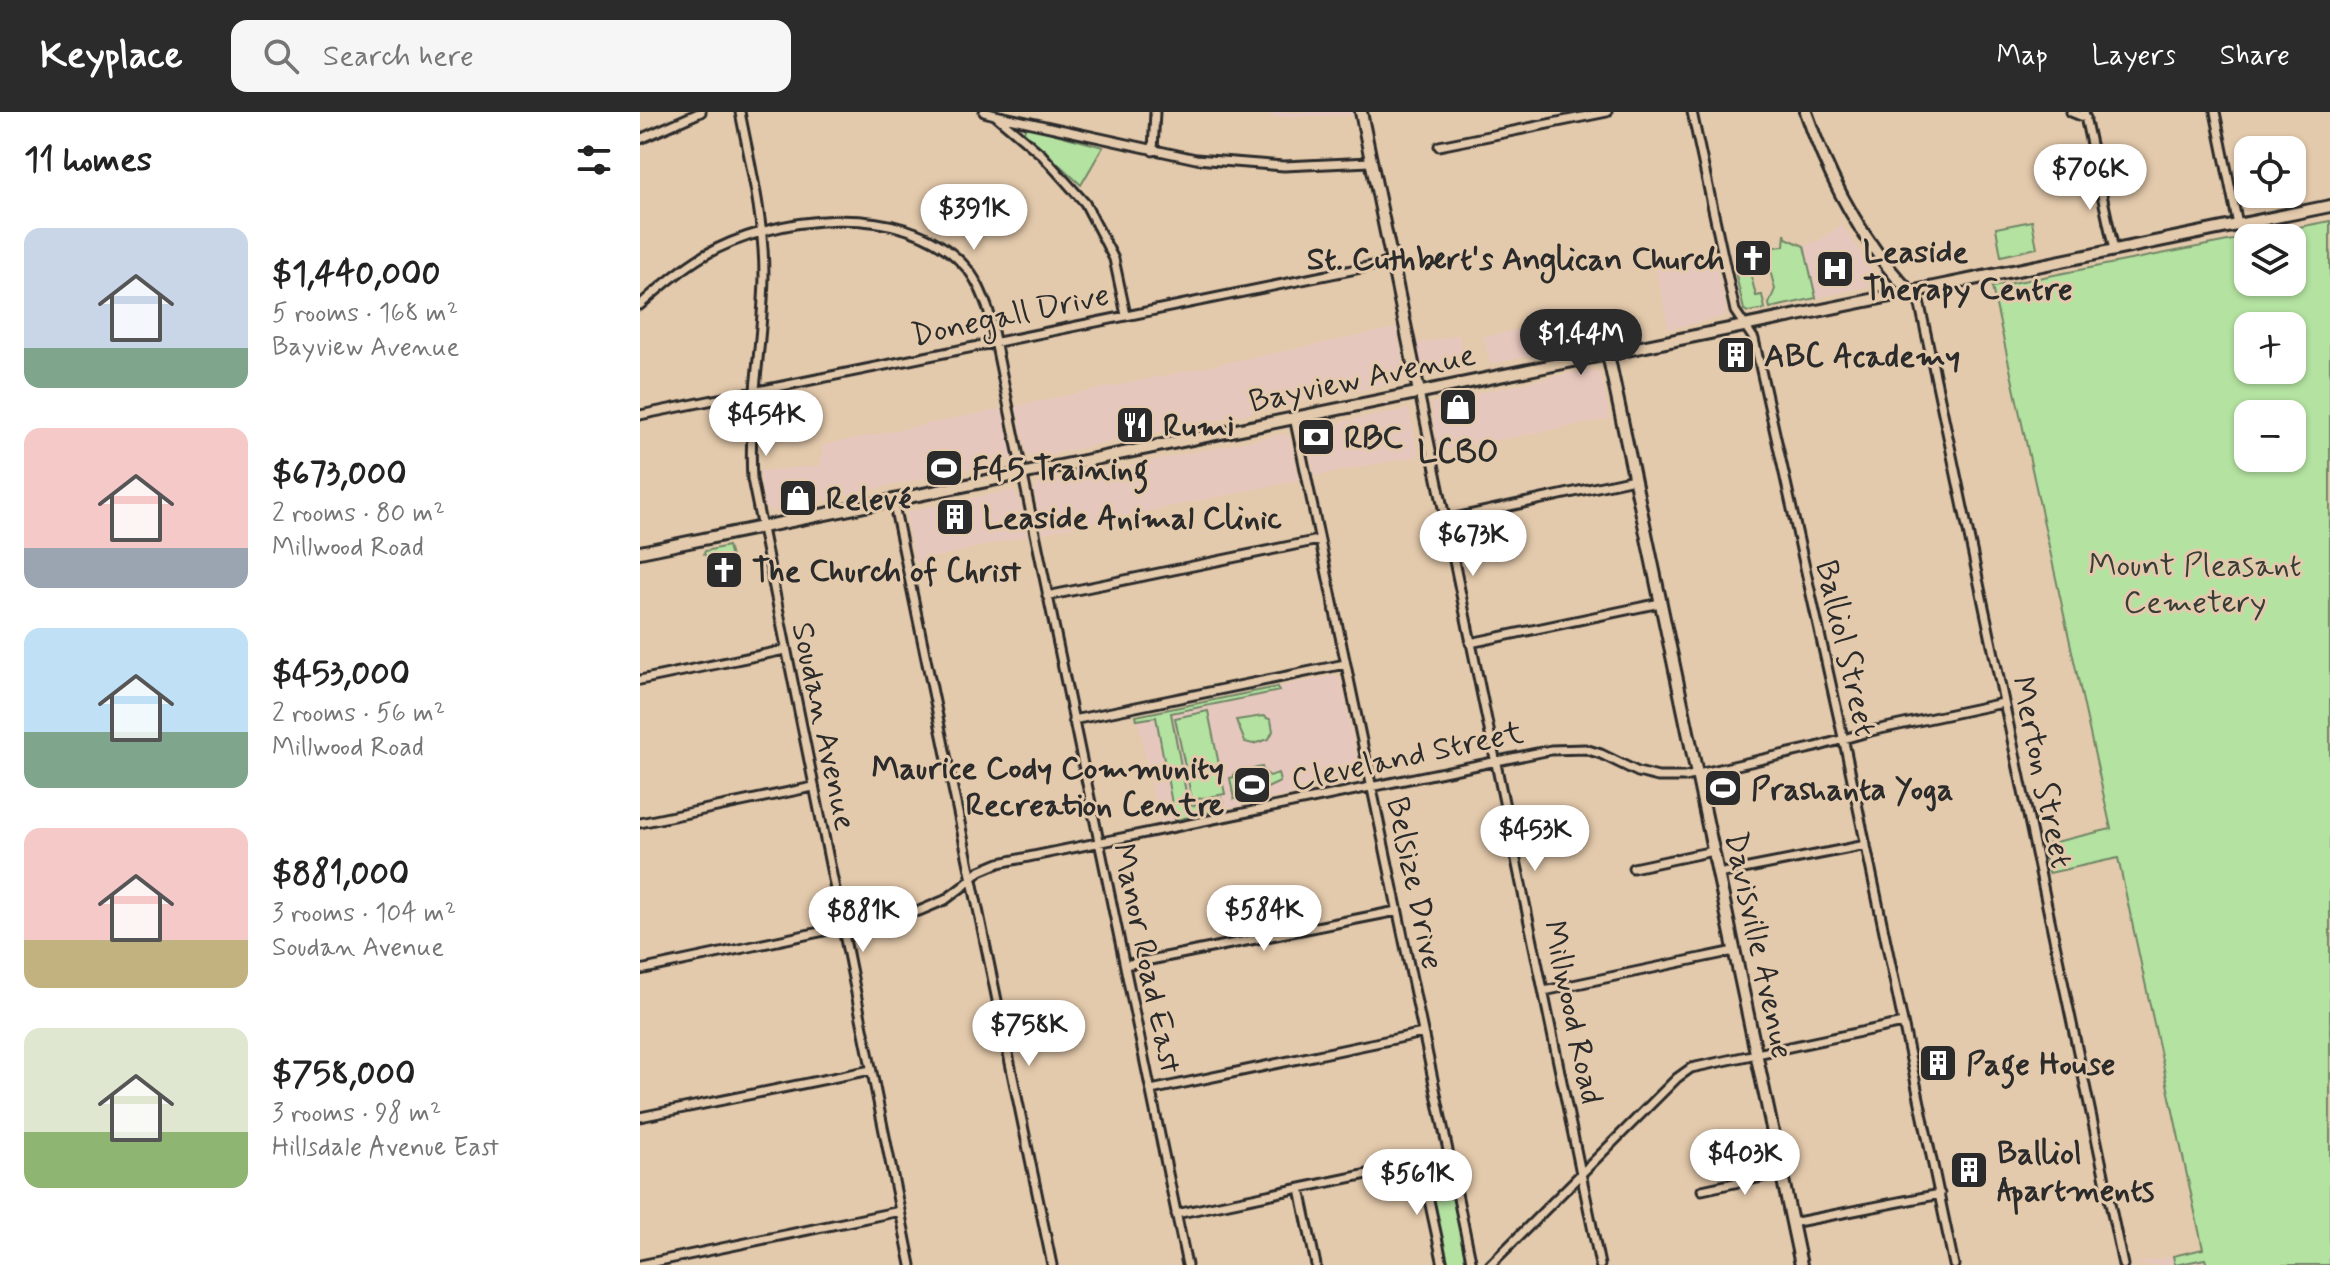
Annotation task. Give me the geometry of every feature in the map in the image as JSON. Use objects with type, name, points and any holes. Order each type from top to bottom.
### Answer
[{"type":"main road","name":"Millwood Road","points":[[1361,112],[1419,392]]},
{"type":"main road","points":[[1806,112],[1830,174],[1849,210],[1878,256],[1910,292]]},
{"type":"main road","name":"Bayview Avenue","points":[[2243,224],[2330,206]]},
{"type":"main road","name":"Bayview Avenue","points":[[640,552],[2234,226]]},
{"type":"main road","name":"Davisville Avenue","points":[[1608,354],[1801,1265]]},
{"type":"street","points":[[640,139],[701,112]]},
{"type":"street","name":"Soudan Avenue","points":[[740,112],[763,233],[764,280],[750,454],[759,527],[911,1265]]},
{"type":"street","points":[[984,112],[1153,151],[1211,161],[1284,166],[1370,162]]},
{"type":"street","points":[[1153,151],[1155,112]]},
{"type":"street","points":[[1439,146],[1607,112]]},
{"type":"street","name":"Balliol Street","points":[[1692,112],[1735,311],[1754,339],[1866,845],[1954,1265]]},
{"type":"street","points":[[2071,112],[2085,115],[2114,250]]},
{"type":"street","points":[[2215,112],[2238,224]]},
{"type":"street","points":[[995,115],[1060,172],[1085,203],[1114,259],[1126,315]]},
{"type":"street","name":"Manor Road East","points":[[640,305],[666,281],[705,255],[763,233],[805,223],[837,221],[901,228],[924,236],[949,251],[964,264],[975,280],[989,312],[1187,1265]]},
{"type":"street","name":"Donegall Drive","points":[[640,415],[1391,262]]},
{"type":"street","name":"Merton Street","points":[[1910,292],[1920,305],[2123,1265]]},
{"type":"street","name":"Millwood Road","points":[[1419,392],[1600,1265]]},
{"type":"street","name":"Belsize Drive","points":[[1294,417],[1472,1265]]},
{"type":"street","points":[[1445,520],[1634,479]]},
{"type":"street","points":[[893,500],[1052,1265]]},
{"type":"street","points":[[1047,596],[1319,540]]},
{"type":"street","points":[[1470,643],[1660,603]]},
{"type":"street","points":[[640,680],[785,650]]},
{"type":"street","points":[[1073,720],[1345,664]]},
{"type":"street","name":"Cleveland Street","points":[[640,970],[919,911],[945,900],[980,871],[999,863],[1551,750],[1576,748],[1601,754],[1629,768],[1658,777],[1698,774],[2003,703]]},
{"type":"street","points":[[640,823],[813,787]]},
{"type":"street","points":[[1718,874],[1866,845]]},
{"type":"street","points":[[1633,868],[1713,851]]},
{"type":"street","points":[[1125,965],[1397,911]]},
{"type":"street","points":[[1544,991],[1734,951]]},
{"type":"street","points":[[1490,1265],[1683,1073],[1699,1066],[1903,1023]]},
{"type":"street","points":[[1151,1090],[1423,1033]]},
{"type":"street","points":[[640,1117],[871,1070]]},
{"type":"street","points":[[1176,1214],[1449,1157]]},
{"type":"street","points":[[1421,1163],[1443,1265]]},
{"type":"street","points":[[1702,1190],[1781,1173]]},
{"type":"street","points":[[1300,1189],[1316,1265]]},
{"type":"street","points":[[1792,1223],[1940,1194]]},
{"type":"street","points":[[640,1265],[900,1211]]},
{"type":"shaded area","points":[[1271,112],[1353,112],[1353,115],[1271,117]]},
{"type":"shaded area","points":[[1842,225],[1879,281],[1875,285],[1816,298],[1804,246]]},
{"type":"shaded area","points":[[1714,256],[1725,316],[1669,329],[1656,270],[1662,265]]},
{"type":"shaded area","points":[[1396,328],[1406,377],[1401,382],[1033,458],[1027,454],[1016,406]]},
{"type":"shaded area","points":[[1525,328],[1531,356],[1490,364],[1484,337]]},
{"type":"shaded area","points":[[1459,335],[1466,369],[1432,376],[1423,374],[1416,344]]},
{"type":"shaded area","points":[[1585,370],[1600,373],[1610,419],[1438,451],[1431,403]]},
{"type":"shaded area","points":[[1002,409],[1011,460],[771,511],[765,506],[759,471],[820,466],[823,445]]},
{"type":"shaded area","points":[[1409,409],[1418,456],[1315,476],[1305,434],[1308,428]]},
{"type":"shaded area","points":[[1283,434],[1290,438],[1299,480],[1042,533],[1034,490],[1037,484]]},
{"type":"shaded area","points":[[1013,490],[1019,498],[1027,536],[915,562],[906,518],[908,511]]},
{"type":"shaded area","points":[[1335,675],[1341,680],[1360,774],[1356,781],[1159,823],[1137,716]]},
{"type":"shaded area","points":[[2203,1249],[2207,1265],[2132,1265]]},
{"type":"green space","points":[[1025,128],[1103,147],[1081,185],[1024,132]]},
{"type":"green space","points":[[2032,221],[2037,248],[2001,256],[1996,228]]},
{"type":"green space","name":"Mount Pleasant Cemetery","points":[[2330,221],[2330,1265],[2207,1265],[2205,1259],[2175,1265],[2173,1256],[2203,1249],[2118,858],[2049,873],[2042,845],[2111,829],[1992,287],[2234,240],[2234,296],[2306,296],[2306,226]]},
{"type":"green space","points":[[1785,233],[1786,238],[1804,246],[1816,298],[1770,308],[1775,289],[1764,248],[1784,246]]},
{"type":"green space","points":[[1742,269],[1743,273],[1750,272],[1756,296],[1762,295],[1765,309],[1744,310],[1735,271]]},
{"type":"green space","points":[[728,546],[733,565],[712,570],[705,551]]},
{"type":"green space","points":[[1277,687],[1279,691],[1171,713],[1188,803],[1192,806],[1221,798],[1223,803],[1220,810],[1175,820],[1156,717],[1137,720],[1136,716]]},
{"type":"green space","points":[[1208,711],[1225,794],[1192,800],[1175,718]]},
{"type":"green space","points":[[1263,716],[1271,720],[1273,731],[1269,739],[1253,744],[1245,742],[1236,720]]},
{"type":"green space","name":"Maurice Cody Community Recreation Centre","points":[[1262,767],[1270,776],[1278,773],[1280,782],[1265,789],[1265,792],[1234,799],[1230,778],[1234,777],[1234,773]]},
{"type":"green space","points":[[1436,1168],[1449,1172],[1469,1265],[1447,1265],[1430,1180]]},
{"type":"place","name":"St. Cuthbert's Anglican Church","points":[[1753,258]]},
{"type":"place","name":"Leaside Therapy Centre","points":[[1835,269]]},
{"type":"place","name":"ABC Academy","points":[[1736,355]]},
{"type":"place","name":"LCBO","points":[[1458,407]]},
{"type":"place","name":"Rumi","points":[[1135,425]]},
{"type":"place","name":"RBC","points":[[1316,437]]},
{"type":"place","name":"F45 Training","points":[[944,468]]},
{"type":"place","name":"Relevé","points":[[798,498]]},
{"type":"place","name":"Leaside Animal Clinic","points":[[955,517]]},
{"type":"place","name":"The Church of Christ","points":[[724,570]]},
{"type":"place","name":"Maurice Cody Community Recreation Centre","points":[[1252,785]]},
{"type":"place","name":"Prashanta Yoga","points":[[1723,788]]},
{"type":"place","name":"Page House","points":[[1938,1063]]},
{"type":"place","name":"Balliol Apartments","points":[[1969,1170]]}]
